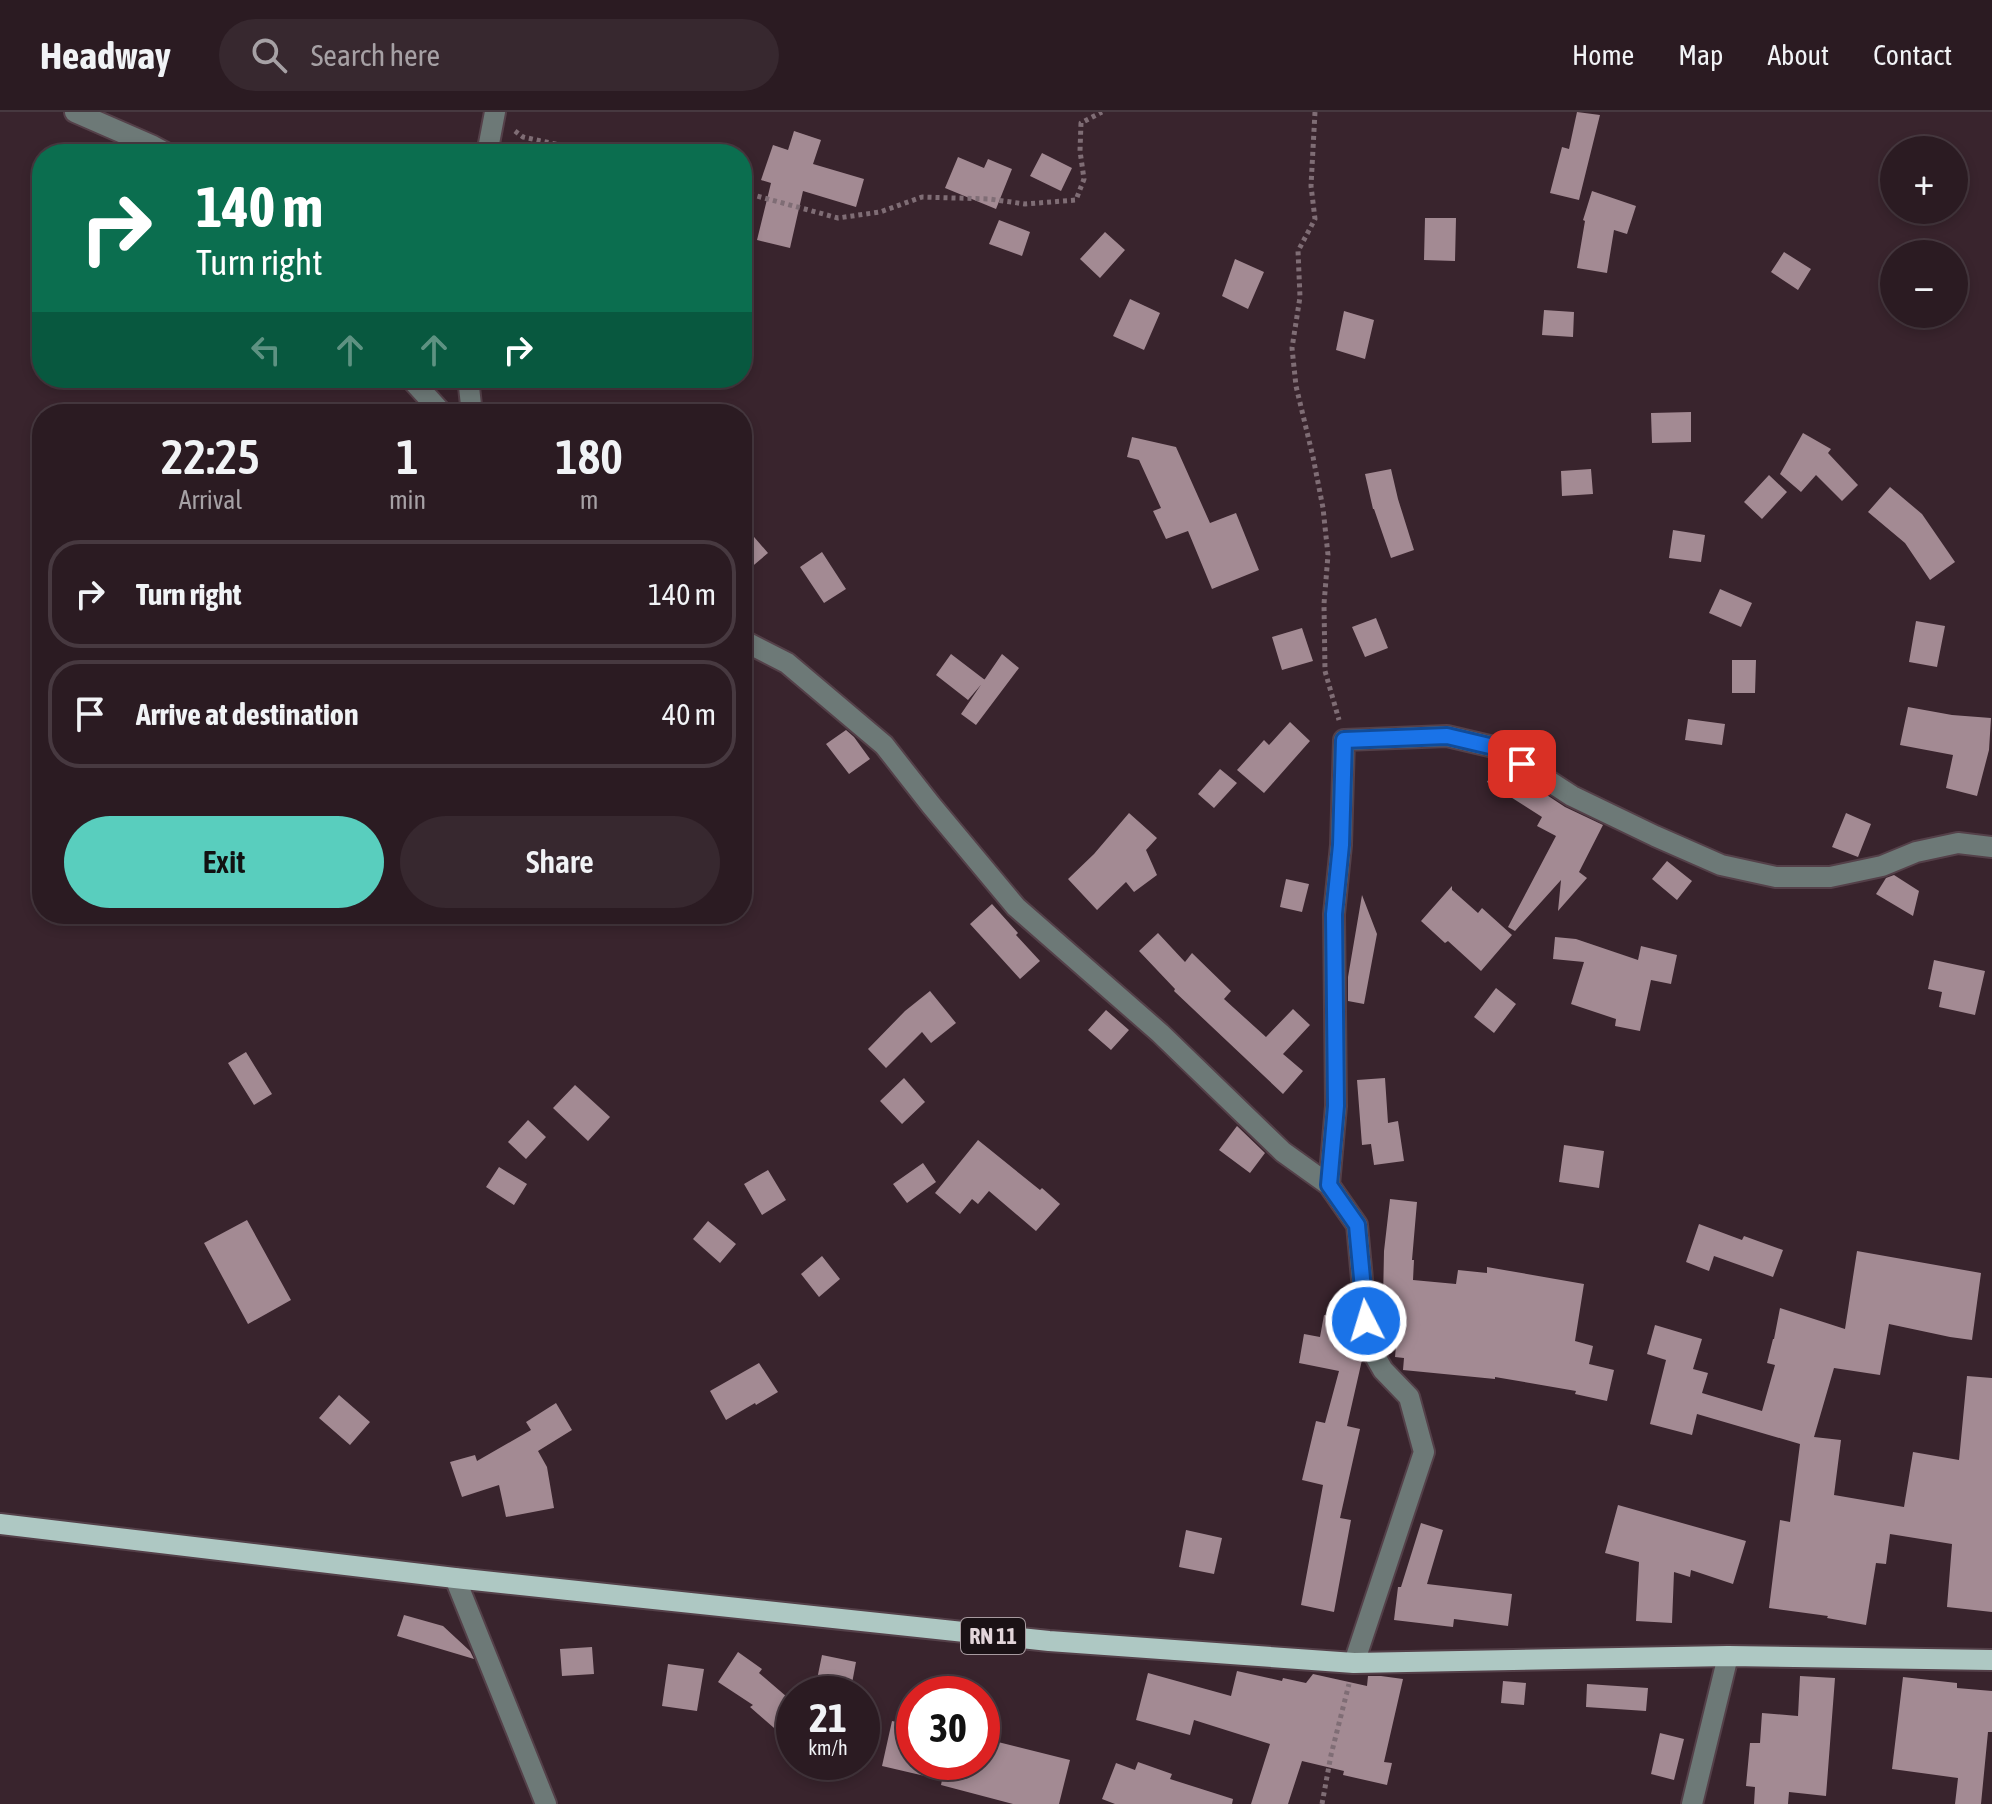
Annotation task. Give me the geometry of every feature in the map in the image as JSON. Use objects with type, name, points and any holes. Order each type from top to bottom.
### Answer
[{"type":"main road","name":"RN 11","points":[[0,1524],[455,1578],[1049,1641],[1354,1663],[1728,1656],[1992,1660]]},
{"type":"street","points":[[75,112],[148,144]]},
{"type":"street","points":[[489,144],[494,115]]},
{"type":"street","points":[[419,388],[434,404]]},
{"type":"street","points":[[752,645],[787,663],[884,745],[1016,907],[1160,1033],[1283,1152],[1329,1185],[1357,1225],[1368,1344],[1383,1370],[1409,1397],[1424,1452],[1354,1663]]},
{"type":"street","points":[[1329,1185],[1336,1106],[1334,914],[1341,845],[1344,740],[1447,736],[1498,748],[1572,796],[1655,836],[1721,865],[1776,877],[1830,877],[1882,866],[1916,852],[1958,843],[1992,847]]},
{"type":"street","points":[[455,1578],[546,1804]]},
{"type":"street","points":[[1692,1804],[1728,1656]]},
{"type":"path","points":[[752,195],[838,218],[880,212],[922,197],[989,199],[1025,204],[1076,200],[1084,179],[1080,151],[1081,123],[1102,112]]},
{"type":"path","points":[[1315,112],[1311,186],[1315,219],[1298,251],[1300,297],[1292,348],[1296,386],[1323,508],[1328,555],[1324,604],[1325,671],[1344,740]]},
{"type":"path","points":[[494,115],[523,137],[555,144]]},
{"type":"path","points":[[1322,1804],[1354,1663]]},
{"type":"building","points":[[1577,112],[1600,115],[1579,200],[1550,193],[1562,147],[1569,149]]},
{"type":"building","points":[[794,131],[821,140],[813,164],[864,179],[856,207],[803,191],[790,248],[757,240],[771,183],[761,180],[773,145],[788,150]]},
{"type":"building","points":[[1042,153],[1072,168],[1061,191],[1030,176]]},
{"type":"building","points":[[958,157],[984,168],[988,159],[1012,169],[996,209],[945,188]]},
{"type":"building","points":[[1592,191],[1636,206],[1627,234],[1614,230],[1607,273],[1577,268],[1583,220]]},
{"type":"building","points":[[1425,218],[1456,218],[1455,261],[1424,260]]},
{"type":"building","points":[[999,220],[1030,232],[1022,256],[989,244]]},
{"type":"building","points":[[1105,232],[1125,250],[1100,278],[1080,259]]},
{"type":"building","points":[[1784,252],[1811,269],[1798,290],[1771,272]]},
{"type":"building","points":[[1235,259],[1264,272],[1248,309],[1222,296]]},
{"type":"building","points":[[1130,299],[1160,313],[1144,350],[1113,336]]},
{"type":"building","points":[[1544,310],[1574,312],[1573,337],[1542,335]]},
{"type":"building","points":[[1344,311],[1374,320],[1365,359],[1336,350]]},
{"type":"building","points":[[1691,412],[1691,442],[1652,443],[1651,413]]},
{"type":"building","points":[[1803,433],[1831,449],[1828,453],[1858,485],[1842,501],[1816,475],[1801,492],[1780,474]]},
{"type":"building","points":[[1132,437],[1176,447],[1210,523],[1236,513],[1259,570],[1212,589],[1188,531],[1166,539],[1153,511],[1161,508],[1139,460],[1127,457]]},
{"type":"building","points":[[1391,469],[1414,550],[1391,558],[1373,509],[1365,474]]},
{"type":"building","points":[[1591,469],[1593,494],[1562,496],[1561,471]]},
{"type":"building","points":[[1769,475],[1787,492],[1762,519],[1744,502]]},
{"type":"building","points":[[1890,487],[1922,514],[1955,562],[1930,580],[1905,543],[1868,512]]},
{"type":"building","points":[[1673,530],[1705,535],[1701,562],[1669,558]]},
{"type":"building","points":[[752,535],[768,553],[752,567]]},
{"type":"building","points":[[822,552],[846,589],[824,603],[800,567]]},
{"type":"building","points":[[1720,589],[1752,603],[1741,627],[1709,613]]},
{"type":"building","points":[[1376,618],[1388,648],[1365,657],[1352,627]]},
{"type":"building","points":[[1916,621],[1945,626],[1937,667],[1909,662]]},
{"type":"building","points":[[1302,628],[1313,661],[1282,670],[1272,637]]},
{"type":"building","points":[[951,654],[985,680],[968,700],[936,675]]},
{"type":"building","points":[[1002,654],[1019,668],[976,725],[961,714]]},
{"type":"building","points":[[1732,660],[1756,660],[1755,693],[1732,693]]},
{"type":"building","points":[[1908,707],[1991,718],[1989,750],[1977,796],[1946,788],[1953,755],[1900,745]]},
{"type":"building","points":[[1688,719],[1725,724],[1722,745],[1685,740]]},
{"type":"building","points":[[1290,722],[1310,741],[1264,793],[1237,770],[1264,740],[1269,745]]},
{"type":"building","points":[[846,730],[870,759],[849,774],[826,744]]},
{"type":"building","points":[[1495,768],[1516,779],[1518,776],[1565,807],[1603,825],[1579,872],[1587,878],[1558,911],[1561,880],[1515,931],[1508,927],[1556,836],[1537,826],[1542,817],[1487,782]]},
{"type":"building","points":[[1220,769],[1237,783],[1214,808],[1198,794]]},
{"type":"building","points":[[1129,813],[1157,838],[1146,850],[1157,875],[1134,892],[1126,882],[1097,910],[1068,879]]},
{"type":"building","points":[[1846,813],[1871,824],[1858,857],[1832,847]]},
{"type":"building","points":[[1667,861],[1692,881],[1677,900],[1652,879]]},
{"type":"building","points":[[1894,875],[1919,891],[1913,916],[1876,894],[1886,878]]},
{"type":"building","points":[[1286,879],[1309,884],[1302,912],[1280,907]]},
{"type":"building","points":[[1452,886],[1452,890],[1478,913],[1482,908],[1512,935],[1481,971],[1421,921]]},
{"type":"building","points":[[1362,895],[1377,934],[1364,1004],[1348,1001],[1348,977]]},
{"type":"building","points":[[992,904],[1040,961],[1020,979],[970,924]]},
{"type":"building","points":[[1158,933],[1185,962],[1192,953],[1231,991],[1224,999],[1266,1037],[1293,1009],[1310,1025],[1283,1054],[1303,1071],[1283,1094],[1174,991],[1139,951]]},
{"type":"building","points":[[1555,937],[1576,939],[1638,960],[1641,946],[1677,955],[1671,984],[1651,980],[1640,1031],[1615,1026],[1616,1019],[1571,1004],[1584,962],[1553,959]]},
{"type":"building","points":[[1934,960],[1985,971],[1975,1015],[1939,1007],[1942,992],[1928,989]]},
{"type":"building","points":[[1496,988],[1516,1004],[1494,1033],[1474,1017]]},
{"type":"building","points":[[930,991],[956,1023],[931,1043],[922,1032],[886,1068],[868,1049],[905,1011]]},
{"type":"building","points":[[1106,1010],[1129,1030],[1111,1050],[1088,1030]]},
{"type":"building","points":[[246,1052],[272,1094],[254,1105],[228,1063]]},
{"type":"building","points":[[904,1078],[925,1102],[902,1124],[880,1101]]},
{"type":"building","points":[[1385,1078],[1388,1123],[1398,1121],[1404,1161],[1374,1165],[1371,1144],[1362,1145],[1357,1080]]},
{"type":"building","points":[[575,1085],[610,1117],[588,1141],[553,1108]]},
{"type":"building","points":[[528,1120],[546,1137],[526,1159],[508,1142]]},
{"type":"building","points":[[1237,1126],[1265,1153],[1250,1173],[1219,1150]]},
{"type":"building","points":[[978,1140],[1060,1204],[1036,1231],[989,1191],[978,1204],[972,1199],[960,1214],[935,1193]]},
{"type":"building","points":[[1564,1145],[1604,1151],[1599,1188],[1559,1182]]},
{"type":"building","points":[[923,1163],[936,1182],[907,1203],[893,1184]]},
{"type":"building","points":[[499,1167],[527,1184],[514,1205],[486,1187]]},
{"type":"building","points":[[768,1170],[786,1200],[762,1215],[744,1184]]},
{"type":"building","points":[[1390,1199],[1417,1202],[1413,1280],[1456,1284],[1458,1270],[1487,1273],[1487,1267],[1584,1284],[1575,1341],[1593,1346],[1589,1364],[1614,1370],[1607,1401],[1575,1394],[1576,1391],[1495,1377],[1403,1370],[1404,1358],[1395,1357],[1400,1301],[1383,1301],[1384,1251]]},
{"type":"building","points":[[247,1220],[291,1300],[248,1324],[204,1243]]},
{"type":"building","points":[[708,1221],[736,1244],[720,1263],[693,1239]]},
{"type":"building","points":[[1699,1224],[1742,1240],[1744,1236],[1783,1250],[1773,1277],[1714,1256],[1709,1271],[1686,1262]]},
{"type":"building","points":[[1857,1251],[1981,1273],[1972,1340],[1889,1324],[1880,1375],[1834,1368],[1814,1437],[1841,1440],[1834,1495],[1904,1507],[1913,1452],[1959,1460],[1967,1376],[1992,1378],[1992,1612],[1947,1607],[1952,1544],[1890,1534],[1886,1564],[1876,1563],[1866,1625],[1769,1608],[1780,1520],[1790,1522],[1800,1444],[1697,1414],[1692,1435],[1650,1424],[1666,1360],[1647,1354],[1655,1325],[1702,1339],[1693,1369],[1708,1373],[1702,1393],[1762,1411],[1775,1365],[1767,1363],[1780,1308],[1845,1329]]},
{"type":"building","points":[[822,1256],[840,1279],[819,1297],[801,1274]]},
{"type":"building","points":[[1324,1315],[1350,1319],[1346,1342],[1350,1343],[1349,1348],[1356,1349],[1362,1360],[1347,1426],[1360,1429],[1340,1518],[1351,1520],[1334,1612],[1301,1605],[1323,1485],[1302,1480],[1316,1421],[1325,1423],[1339,1371],[1299,1363],[1304,1334],[1320,1337]]},
{"type":"building","points":[[759,1363],[778,1392],[726,1420],[710,1391]]},
{"type":"building","points":[[339,1395],[370,1422],[350,1445],[319,1418]]},
{"type":"building","points":[[556,1403],[572,1430],[538,1451],[547,1467],[554,1508],[506,1517],[499,1485],[462,1497],[450,1462],[475,1455],[477,1461],[531,1430],[526,1422]]},
{"type":"building","points":[[1618,1505],[1746,1541],[1733,1584],[1691,1570],[1690,1577],[1674,1572],[1672,1623],[1636,1621],[1639,1562],[1605,1553]]},
{"type":"building","points":[[1421,1523],[1443,1530],[1427,1584],[1512,1594],[1508,1626],[1454,1619],[1453,1627],[1394,1620],[1398,1587],[1401,1587]]},
{"type":"building","points":[[1186,1530],[1222,1538],[1214,1574],[1179,1567]]},
{"type":"building","points":[[404,1615],[443,1626],[470,1651],[474,1659],[397,1636]]},
{"type":"building","points":[[592,1647],[594,1674],[562,1676],[560,1649]]},
{"type":"building","points":[[738,1652],[762,1669],[759,1673],[776,1688],[776,1730],[750,1707],[753,1705],[718,1682]]},
{"type":"building","points":[[822,1655],[856,1662],[853,1676],[818,1676]]},
{"type":"building","points":[[668,1664],[704,1669],[697,1711],[662,1706]]},
{"type":"building","points":[[1237,1671],[1306,1683],[1313,1674],[1367,1686],[1368,1676],[1403,1679],[1384,1762],[1392,1763],[1387,1785],[1302,1761],[1288,1804],[1251,1804],[1270,1744],[1194,1720],[1190,1735],[1136,1720],[1148,1673],[1231,1696]]},
{"type":"building","points":[[1800,1676],[1835,1678],[1826,1796],[1789,1792],[1788,1804],[1754,1804],[1755,1787],[1746,1786],[1750,1743],[1760,1743],[1762,1713],[1798,1716]]},
{"type":"building","points":[[1903,1677],[1957,1683],[1957,1688],[1992,1691],[1992,1732],[1988,1732],[1981,1804],[1955,1804],[1958,1778],[1892,1769]]},
{"type":"building","points":[[1503,1681],[1526,1683],[1524,1705],[1501,1703]]},
{"type":"building","points":[[1587,1684],[1648,1688],[1646,1711],[1586,1707]]},
{"type":"building","points":[[892,1721],[896,1722],[896,1769],[882,1766]]},
{"type":"building","points":[[1660,1733],[1684,1739],[1674,1780],[1651,1774]]},
{"type":"building","points":[[1000,1742],[1070,1760],[1059,1804],[1013,1804],[941,1785],[942,1780],[1000,1780]]},
{"type":"building","points":[[1138,1762],[1172,1774],[1170,1779],[1233,1799],[1232,1804],[1115,1804],[1102,1799],[1116,1763],[1135,1770]]},
{"type":"route","points":[[1366,1321],[1357,1225],[1329,1185],[1336,1106],[1334,914],[1341,845],[1344,740],[1447,736],[1498,748],[1522,764]]}]
